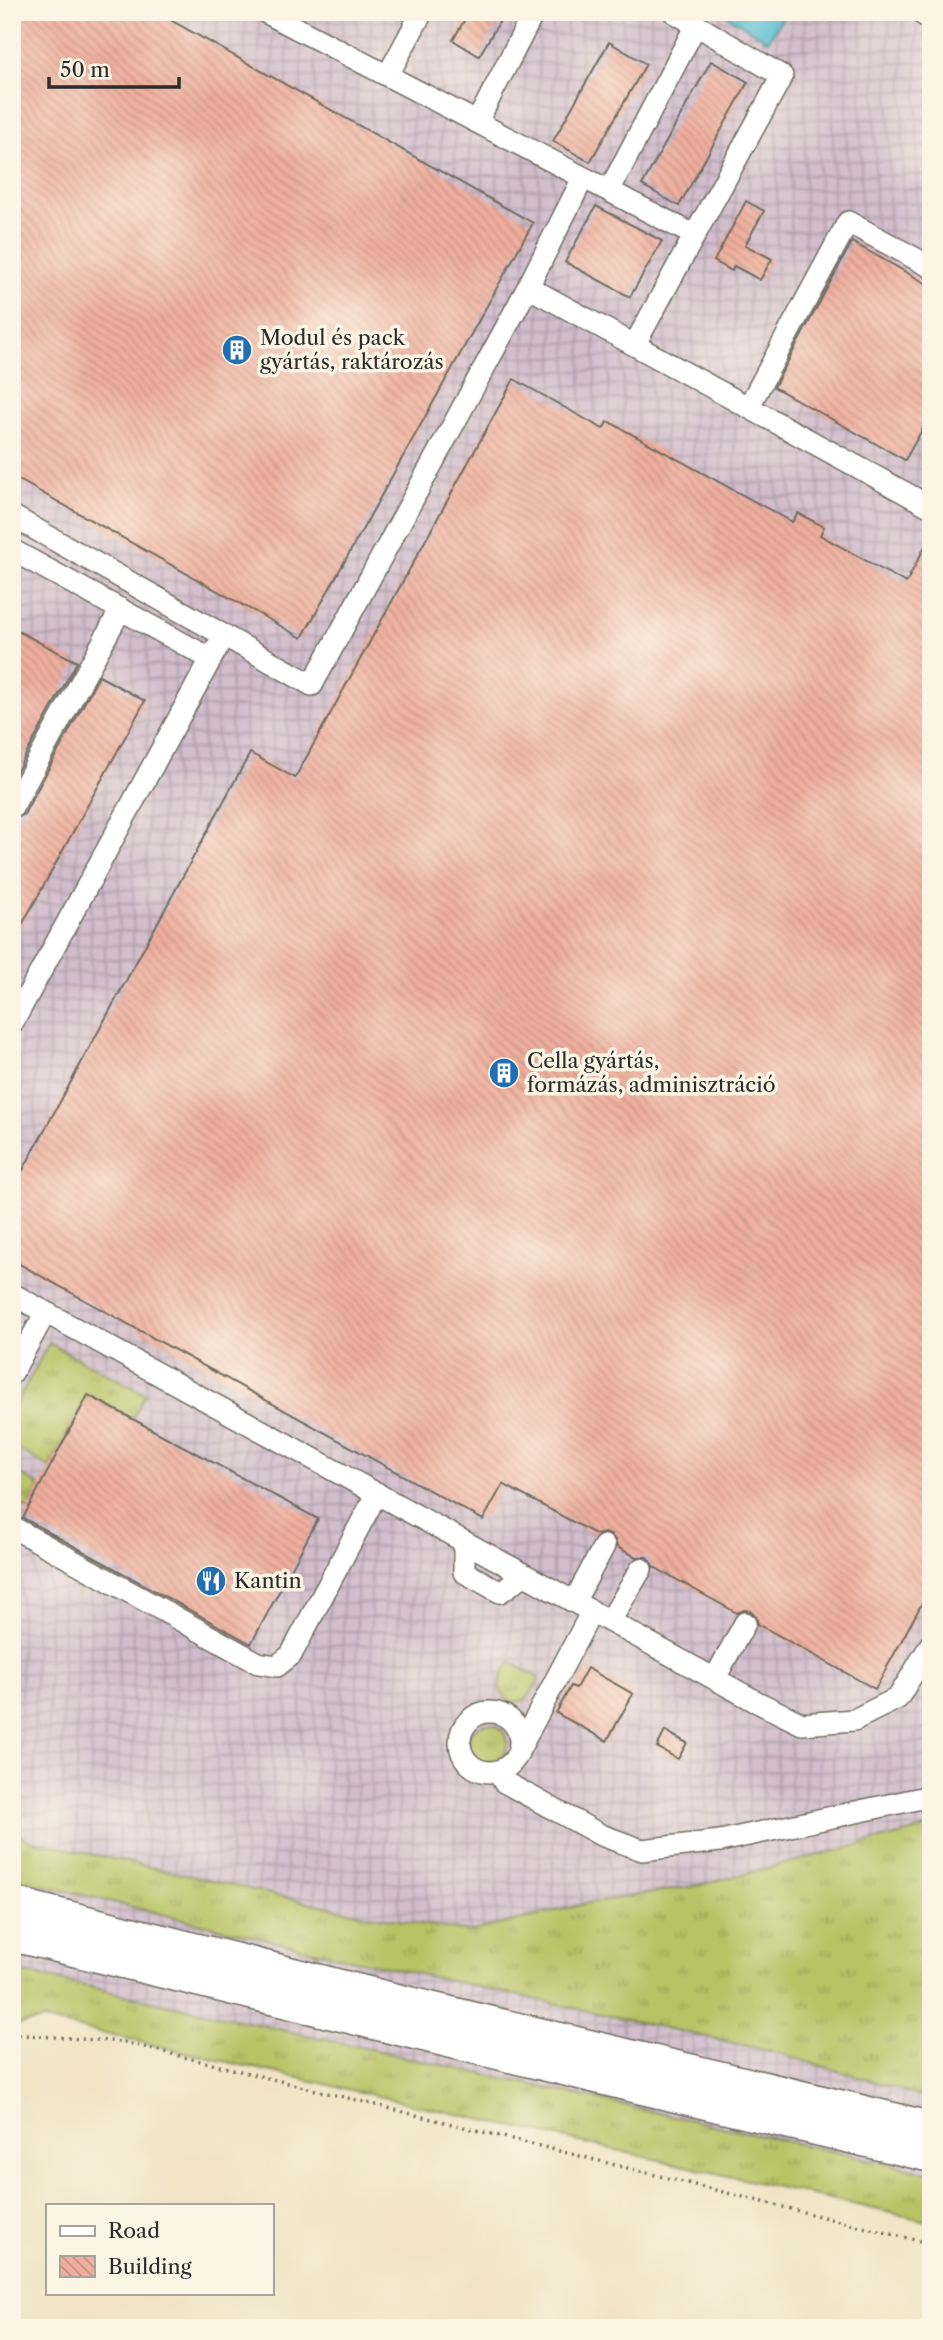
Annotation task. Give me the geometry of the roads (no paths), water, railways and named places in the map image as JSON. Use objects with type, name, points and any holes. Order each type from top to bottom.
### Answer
[{"type":"highway","points":[[12,1903],[398,2000],[931,2128]]},
{"type":"highway","points":[[12,1935],[931,2156]]},
{"type":"street","points":[[265,12],[290,18],[388,75],[694,234]]},
{"type":"street","points":[[388,75],[422,12]]},
{"type":"street","points":[[477,122],[534,12]]},
{"type":"street","points":[[635,344],[782,76],[674,12]]},
{"type":"street","points":[[920,12],[931,20]]},
{"type":"street","points":[[609,191],[696,25]]},
{"type":"street","points":[[12,516],[312,685],[528,287],[583,178]]},
{"type":"street","points":[[749,406],[848,222],[931,267]]},
{"type":"street","points":[[528,287],[931,507]]},
{"type":"street","points":[[12,550],[211,659]]},
{"type":"street","points":[[12,808],[121,609]]},
{"type":"street","points":[[12,1024],[224,635]]},
{"type":"street","points":[[12,1294],[464,1542],[464,1572],[500,1592],[524,1574],[802,1724],[854,1720],[898,1698],[923,1677],[931,1644]]},
{"type":"street","points":[[12,1373],[46,1312]]},
{"type":"street","points":[[12,1527],[258,1663],[277,1666],[291,1655],[377,1493]]},
{"type":"street","points":[[520,1748],[517,1728],[503,1714],[483,1712],[466,1723],[460,1742],[466,1760],[481,1771],[498,1772],[512,1763],[520,1748],[592,1611],[604,1546]]},
{"type":"street","points":[[592,1611],[641,1569]]},
{"type":"street","points":[[715,1678],[745,1623]]},
{"type":"street","points":[[498,1772],[504,1782],[601,1835],[642,1850],[720,1841],[931,1796]]},
{"type":"water","points":[[721,12],[786,12],[768,41]]},
{"type":"place","name":"Modul és pack gyártás, raktározás","points":[[237,350]]},
{"type":"place","name":"Cella gyártás, formázás, adminisztráció","points":[[504,1073]]},
{"type":"place","name":"Kantin","points":[[211,1581]]}]
